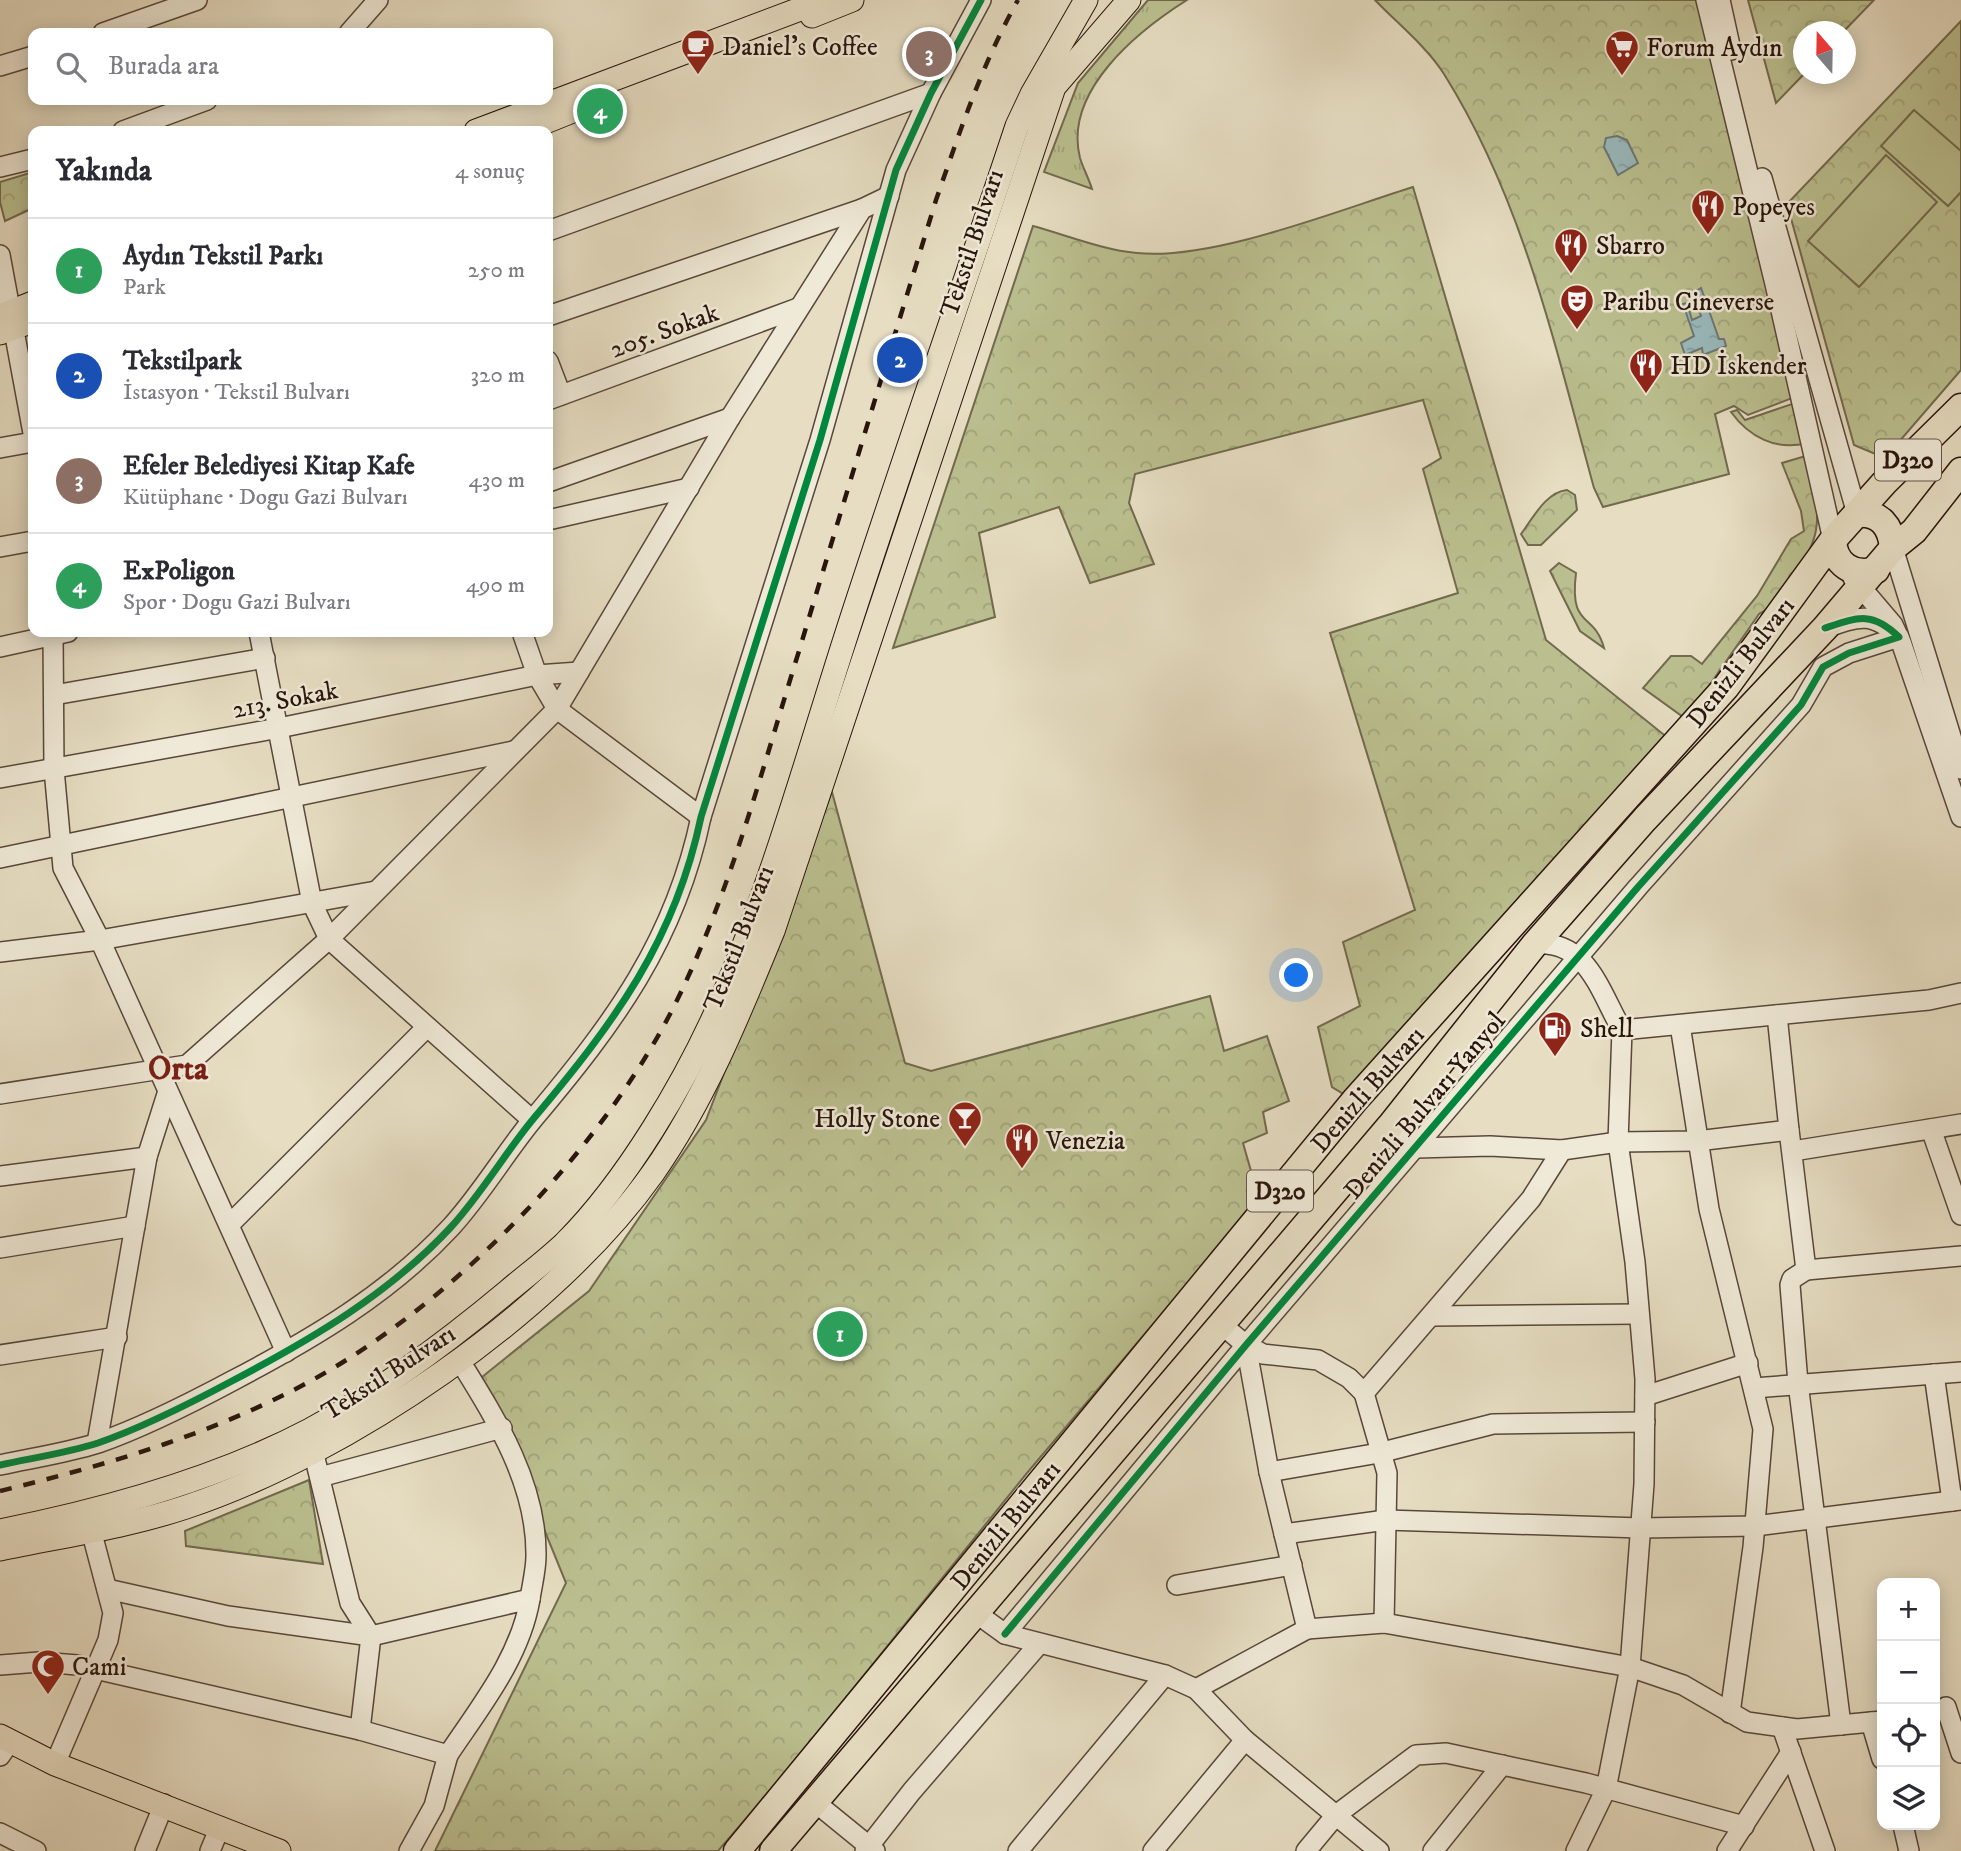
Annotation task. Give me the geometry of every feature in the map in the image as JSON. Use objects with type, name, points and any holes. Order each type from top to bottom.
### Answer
[{"type":"highway","name":"Denizli Bulvarı","points":[[737,1851],[1355,1100],[1726,687],[1837,552],[1857,514],[1961,407]]},
{"type":"highway","name":"Denizli Bulvarı","points":[[773,1851],[1390,1126],[1535,944],[1644,819],[1825,628],[1893,548],[1914,531],[1961,471]]},
{"type":"highway","points":[[1857,514],[1866,513],[1882,520],[1892,536],[1893,548]]},
{"type":"highway","points":[[1837,552],[1857,572],[1868,578]]},
{"type":"main road","points":[[553,102],[824,0]]},
{"type":"main road","points":[[536,126],[852,0]]},
{"type":"main road","name":"Tekstil Bulvarı","points":[[0,1549],[185,1507],[284,1469],[314,1453],[460,1361],[587,1255],[654,1172],[721,1056],[773,931],[1054,87],[1129,0]]},
{"type":"main road","points":[[1081,9],[1084,27],[1099,32]]},
{"type":"main road","name":"Tekstil Bulvarı","points":[[0,1531],[115,1503],[200,1477],[308,1431],[403,1371],[478,1315],[566,1242],[626,1168],[672,1096],[720,1004],[773,869],[847,633],[1017,126],[1032,94],[1081,9]]},
{"type":"main road","points":[[490,126],[546,105]]},
{"type":"main road","points":[[12,322],[28,308]]},
{"type":"main road","points":[[3,1745],[163,1804],[279,1851]]},
{"type":"street","points":[[117,28],[197,0]]},
{"type":"street","points":[[353,28],[378,0]]},
{"type":"street","points":[[0,1465],[97,1443],[177,1410],[351,1315],[451,1227],[532,1120],[588,1055],[648,964],[671,918],[692,860],[701,817],[820,440],[896,170],[931,93],[981,0]]},
{"type":"street","points":[[1706,0],[1857,514]]},
{"type":"street","points":[[1720,0],[1743,130],[1837,552]]},
{"type":"street","points":[[0,66],[28,58]]},
{"type":"street","points":[[553,229],[931,93]]},
{"type":"street","points":[[137,126],[193,105]]},
{"type":"street","points":[[0,167],[28,160]]},
{"type":"street","points":[[553,314],[862,209],[889,196]]},
{"type":"street","points":[[0,1094],[160,1072],[187,1065],[329,939],[556,709],[730,418],[862,209]]},
{"type":"street","points":[[0,256],[28,407]]},
{"type":"street","name":"205. Sokak","points":[[555,398],[798,308]]},
{"type":"street","points":[[553,480],[730,418]]},
{"type":"street","points":[[0,448],[28,443]]},
{"type":"street","points":[[553,519],[689,488]]},
{"type":"street","points":[[0,547],[28,542]]},
{"type":"street","points":[[1893,548],[1961,769]]},
{"type":"street","points":[[1868,578],[1899,637],[1961,817]]},
{"type":"street","points":[[1825,628],[1849,620],[1873,617],[1885,623],[1899,637]]},
{"type":"street","points":[[0,647],[41,637]]},
{"type":"street","points":[[58,637],[54,769],[63,868],[100,940],[160,1072],[167,1094],[230,1224],[286,1352]]},
{"type":"street","points":[[260,637],[312,903],[329,939],[532,1120]]},
{"type":"street","points":[[524,637],[537,675],[556,709],[701,817]]},
{"type":"street","name":"Denizli Bulvarı Yanyol","points":[[1005,1634],[1246,1345],[1580,955],[1708,806],[1801,705],[1823,667],[1849,653],[1899,637]]},
{"type":"street","points":[[54,695],[265,658]]},
{"type":"street","name":"213. Sokak","points":[[0,778],[279,727],[537,675],[579,672]]},
{"type":"street","points":[[0,858],[514,751]]},
{"type":"street","points":[[0,952],[100,940],[376,891]]},
{"type":"street","points":[[1535,944],[1555,942],[1580,955],[1622,1030],[1618,1142],[1639,1314],[1645,1396],[1641,1528],[1630,1667],[1606,1789],[1576,1851]]},
{"type":"street","points":[[1622,1030],[1929,1000],[1961,993]]},
{"type":"street","points":[[1777,1015],[1806,1270]]},
{"type":"street","points":[[1679,1024],[1709,1209],[1763,1429],[1755,1526],[1730,1713]]},
{"type":"street","points":[[230,1224],[427,1027]]},
{"type":"street","points":[[97,1443],[147,1157],[167,1094]]},
{"type":"street","points":[[1793,1151],[1961,1124]]},
{"type":"street","points":[[1390,1126],[1416,1149],[1490,1146],[1562,1150],[1618,1142],[1697,1141],[1789,1130]]},
{"type":"street","points":[[1931,1129],[1961,1215]]},
{"type":"street","points":[[1364,1393],[1531,1199],[1562,1150]]},
{"type":"street","points":[[0,1175],[147,1157]]},
{"type":"street","points":[[0,1248],[135,1226]]},
{"type":"street","points":[[1841,1725],[1798,1383],[1790,1285],[1792,1279],[1806,1270],[1961,1256]]},
{"type":"street","points":[[1432,1316],[1639,1314]]},
{"type":"street","points":[[1222,1325],[1246,1345],[1263,1354],[1318,1360],[1349,1378],[1364,1393],[1379,1453],[1387,1473],[1384,1623]]},
{"type":"street","points":[[0,1354],[117,1337]]},
{"type":"street","points":[[1246,1345],[1269,1472],[1307,1629]]},
{"type":"street","points":[[409,1851],[434,1806],[447,1755],[500,1677],[525,1626],[536,1556],[529,1504],[502,1428],[460,1361]]},
{"type":"street","points":[[1645,1396],[1748,1363]]},
{"type":"street","points":[[1754,1388],[1961,1373]]},
{"type":"street","points":[[1284,1534],[1386,1520],[1641,1528],[1755,1526],[1957,1501],[1934,1374]]},
{"type":"street","points":[[1269,1472],[1379,1453],[1493,1424],[1645,1422]]},
{"type":"street","points":[[320,1476],[502,1428]]},
{"type":"street","points":[[308,1431],[350,1603],[371,1636],[360,1730]]},
{"type":"street","points":[[55,1764],[108,1640],[113,1614],[91,1530]]},
{"type":"street","points":[[1177,1585],[1292,1565]]},
{"type":"street","points":[[107,1589],[228,1616],[371,1636],[530,1599]]},
{"type":"street","points":[[976,1613],[1005,1634],[1165,1675],[1196,1689],[1245,1740],[1379,1851]]},
{"type":"street","points":[[1196,1689],[1307,1629],[1384,1623],[1630,1667],[1682,1685],[1747,1722],[1797,1729],[1877,1722]]},
{"type":"street","points":[[816,1803],[869,1849],[1039,1644]]},
{"type":"street","points":[[0,1665],[39,1662],[96,1668],[360,1730],[447,1755]]},
{"type":"street","points":[[1017,1851],[1165,1675]]},
{"type":"street","points":[[1947,1707],[1961,1753]]},
{"type":"street","points":[[1782,1727],[1825,1851]]},
{"type":"street","points":[[1153,1851],[1245,1740]]},
{"type":"street","points":[[1727,1851],[1791,1752]]},
{"type":"street","points":[[1306,1851],[1336,1815],[1416,1755],[1446,1753],[1606,1789],[1744,1826]]},
{"type":"street","points":[[1433,1851],[1502,1765]]},
{"type":"street","points":[[145,1851],[163,1804]]},
{"type":"street","points":[[210,1851],[220,1828]]},
{"type":"street","points":[[1904,1830],[1909,1851]]},
{"type":"street","points":[[0,1833],[36,1851]]},
{"type":"green space","points":[[1148,0],[1187,0],[1147,28],[1127,46],[1093,87],[1083,109],[1078,133],[1080,158],[1092,189],[1044,172],[1078,83]]},
{"type":"green space","points":[[1375,0],[1699,0],[1795,397],[1748,415],[1734,406],[1715,414],[1729,474],[1603,507],[1594,488],[1534,275],[1495,172],[1472,122],[1444,74],[1420,45]]},
{"type":"green space","points":[[1748,0],[1874,0],[1854,21],[1793,21],[1794,84],[1776,103]]},
{"type":"green space","points":[[1961,21],[1961,370],[1885,458],[1854,445],[1787,204]]},
{"type":"green space","points":[[1914,110],[1961,151],[1961,192],[1948,206],[1881,146]]},
{"type":"green space","points":[[1886,155],[1937,202],[1859,287],[1808,241]]},
{"type":"green space","points":[[28,174],[28,210],[5,221],[0,202],[0,182]]},
{"type":"green space","points":[[1413,187],[1546,640],[1668,738],[1350,1098],[1332,1087],[1318,1027],[1360,1006],[1343,942],[1415,910],[1330,633],[1458,593],[1423,469],[1441,458],[1423,400],[1135,474],[1129,503],[1154,564],[1090,583],[1059,507],[979,533],[995,617],[893,648],[1033,226],[1111,249],[1137,253],[1167,253],[1238,242]]},
{"type":"green space","points":[[1798,402],[1807,443],[1796,445],[1764,440],[1746,429],[1731,412],[1737,410],[1745,420]]},
{"type":"green space","points":[[1809,455],[1817,511],[1816,530],[1808,552],[1794,577],[1776,600],[1759,614],[1686,719],[1643,688],[1671,656],[1691,656],[1702,664],[1757,596],[1791,539],[1804,531],[1801,511],[1782,463]]},
{"type":"green space","points":[[1567,490],[1575,495],[1577,510],[1541,545],[1528,545],[1521,534],[1535,514],[1553,495]]},
{"type":"green space","points":[[1559,563],[1576,573],[1576,604],[1579,612],[1600,636],[1604,648],[1580,631],[1550,571]]},
{"type":"green space","points":[[832,792],[905,1063],[931,1071],[1210,996],[1224,1051],[1267,1036],[1289,1101],[1263,1112],[1267,1133],[1243,1143],[1259,1199],[1027,1473],[781,1778],[718,1851],[435,1851],[566,1583],[482,1377],[589,1291],[706,1120]]},
{"type":"green space","points":[[309,1480],[323,1564],[186,1546],[185,1531]]},
{"type":"water","points":[[1617,136],[1627,140],[1638,163],[1618,175],[1604,147],[1606,138]]},
{"type":"water","points":[[1701,288],[1719,339],[1724,339],[1726,346],[1703,355],[1702,348],[1685,355],[1681,343],[1694,336],[1683,304],[1687,303],[1692,320],[1701,316],[1693,293]]},
{"type":"railway","points":[[0,1491],[118,1459],[195,1433],[270,1402],[363,1349],[418,1310],[523,1214],[570,1161],[613,1106],[650,1049],[681,992],[700,951],[732,867],[936,200],[983,73],[1018,0]]},
{"type":"cycle path","points":[[0,1465],[86,1447],[149,1422],[291,1349],[376,1294],[451,1227],[615,1014],[658,942],[690,862],[701,817],[820,440],[896,170],[931,93],[981,0]]},
{"type":"cycle path","points":[[1005,1634],[1246,1345],[1638,887],[1801,705],[1823,667],[1849,653],[1899,637],[1881,623],[1864,619],[1825,628]]},
{"type":"place","name":"Efeler Belediyesi Kitap Kafe","points":[[929,54]]},
{"type":"place","name":"Daniel’s Coffee","points":[[698,76]]},
{"type":"place","name":"Forum Aydın","points":[[1622,77]]},
{"type":"place","name":"ExPoligon","points":[[600,111]]},
{"type":"place","name":"Popeyes","points":[[1708,236]]},
{"type":"place","name":"Sbarro","points":[[1571,275]]},
{"type":"place","name":"Paribu Cineverse","points":[[1577,331]]},
{"type":"place","name":"Tekstilpark","points":[[900,360]]},
{"type":"place","name":"HD İskender","points":[[1646,395]]},
{"type":"place","name":"Shell","points":[[1555,1058]]},
{"type":"place","name":"Holly Stone","points":[[965,1148]]},
{"type":"place","name":"Venezia","points":[[1022,1170]]},
{"type":"place","name":"Aydın Tekstil Parkı","points":[[840,1334]]},
{"type":"place","name":"Cami","points":[[48,1696]]},
{"type":"district","name":"Orta","points":[[178,1067]]}]
